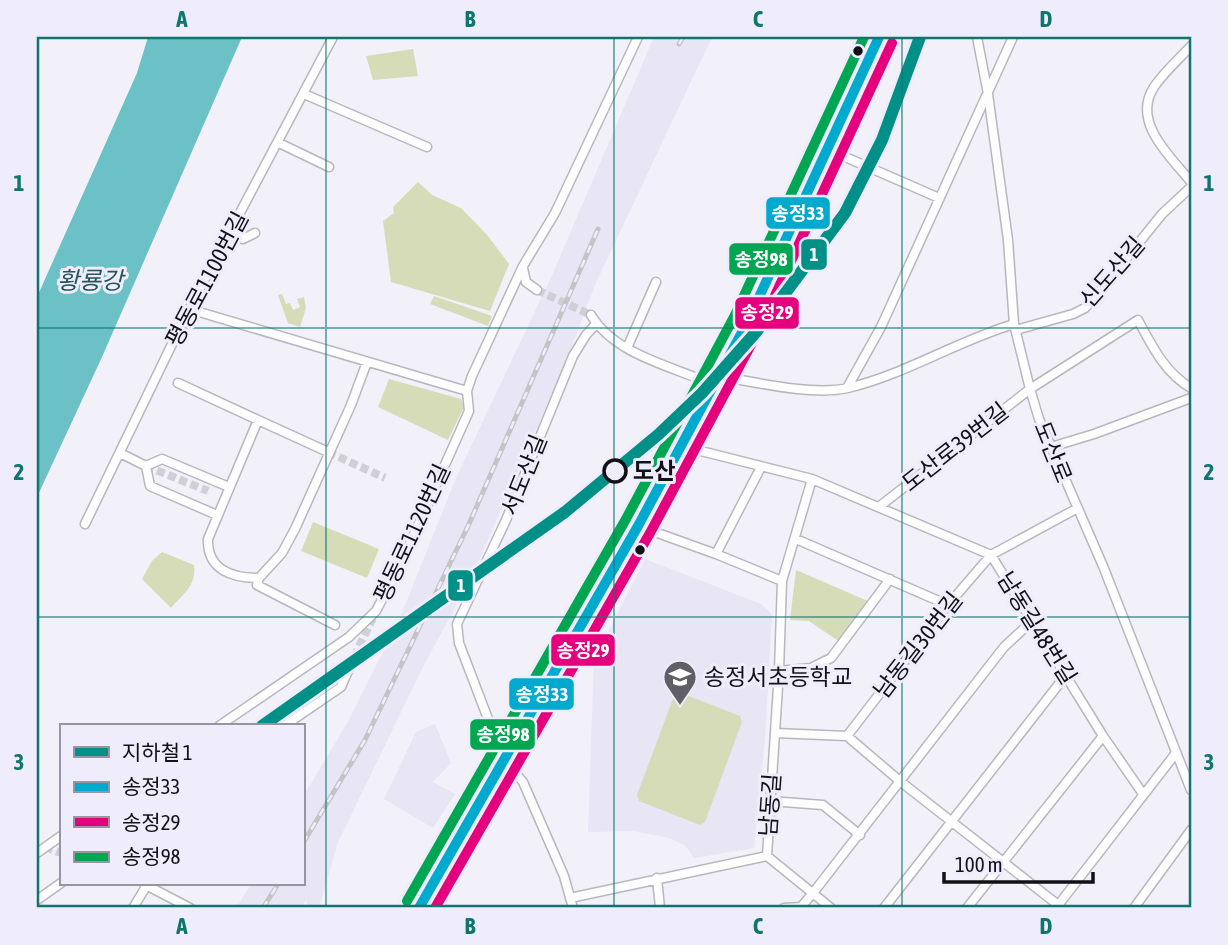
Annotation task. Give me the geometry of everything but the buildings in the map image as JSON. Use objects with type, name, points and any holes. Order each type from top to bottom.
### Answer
[{"type":"main road","points":[[419,908],[638,526],[717,380],[748,321],[879,37]]},
{"type":"street","name":"평동로1100번길","points":[[85,524],[190,309],[333,37]]},
{"type":"street","name":"평동로1120번길","points":[[222,724],[349,637],[374,615],[402,561],[469,411],[467,391],[523,265],[555,213],[638,37]]},
{"type":"street","name":"도산로","points":[[977,37],[988,94],[1008,240],[1015,327],[1030,389],[1051,447],[1103,566],[1191,790]]},
{"type":"street","points":[[847,388],[881,327],[1013,37]]},
{"type":"street","points":[[1191,46],[1152,89],[1147,112],[1153,133],[1191,182]]},
{"type":"street","points":[[304,94],[427,147]]},
{"type":"street","points":[[279,143],[329,167]]},
{"type":"street","points":[[827,149],[939,198]]},
{"type":"street","name":"신도산길","points":[[596,324],[611,339],[627,348],[717,380],[814,390],[847,388],[916,365],[995,330],[1073,314],[1085,308],[1162,214],[1191,187]]},
{"type":"street","points":[[231,233],[243,239],[255,233]]},
{"type":"street","points":[[523,265],[526,282],[537,290]]},
{"type":"street","points":[[627,348],[656,282]]},
{"type":"street","points":[[190,309],[467,391]]},
{"type":"street","points":[[591,315],[596,324]]},
{"type":"street","name":"도산로39번길","points":[[880,506],[1030,389],[1139,320],[1168,369],[1191,388]]},
{"type":"street","name":"서도산길","points":[[573,908],[564,876],[523,782],[503,758],[460,643],[457,624],[506,520],[573,355],[596,324]]},
{"type":"street","points":[[335,625],[257,585],[259,578],[282,553],[351,405],[368,362]]},
{"type":"street","points":[[178,383],[328,452]]},
{"type":"street","points":[[1051,447],[1191,398]]},
{"type":"street","points":[[258,420],[217,515],[208,546],[216,566],[227,574],[259,578]]},
{"type":"street","name":"남동길48번길","points":[[681,446],[812,480],[880,506],[991,555],[1103,736],[1143,794]]},
{"type":"street","points":[[120,453],[146,467],[150,486],[217,515]]},
{"type":"street","points":[[146,467],[162,459],[229,487]]},
{"type":"street","points":[[716,554],[761,467]]},
{"type":"street","name":"남동길","points":[[812,480],[782,581],[767,856],[831,908]]},
{"type":"street","points":[[991,555],[1076,509]]},
{"type":"street","points":[[638,526],[782,581]]},
{"type":"street","points":[[796,539],[948,605]]},
{"type":"street","name":"남동길30번길","points":[[847,736],[948,605],[991,555]]},
{"type":"street","points":[[779,671],[810,668],[831,658],[890,579]]},
{"type":"street","points":[[784,908],[801,907],[860,835],[1004,647],[1031,622]]},
{"type":"street","points":[[287,724],[341,687],[354,657]]},
{"type":"street","points":[[884,908],[1066,675]]},
{"type":"street","points":[[775,733],[847,736],[1058,907],[1176,753]]},
{"type":"street","points":[[967,908],[1103,736]]},
{"type":"street","points":[[770,801],[823,805],[860,835]]},
{"type":"street","points":[[1134,908],[1191,830]]},
{"type":"street","points":[[37,853],[60,837]]},
{"type":"street","points":[[570,898],[767,856]]},
{"type":"street","points":[[657,878],[660,908]]},
{"type":"street","points":[[37,900],[60,884]]},
{"type":"street","points":[[133,908],[145,886]]},
{"type":"street","points":[[150,886],[190,908]]},
{"type":"street","points":[[1140,900],[1149,908]]},
{"type":"shaded area","points":[[654,37],[712,37],[595,285],[564,366],[474,572],[424,665],[338,842],[319,908],[306,908],[307,899],[300,908],[236,908],[250,886],[304,886],[304,795],[349,720],[400,618],[456,478],[554,271]]},
{"type":"shaded area","name":"송정서초등학교","points":[[645,559],[761,604],[772,614],[765,739],[754,848],[694,858],[686,846],[670,838],[634,831],[588,832],[594,660]]},
{"type":"shaded area","points":[[435,724],[451,763],[433,782],[455,794],[433,828],[384,799],[416,732]]},
{"type":"green space","points":[[413,49],[418,76],[373,80],[366,56]]},
{"type":"green space","points":[[418,182],[432,195],[461,208],[488,236],[509,264],[490,311],[391,282],[383,221],[394,213],[393,207]]},
{"type":"green space","points":[[282,294],[286,304],[290,303],[293,310],[300,307],[297,299],[304,297],[306,308],[300,327],[288,323],[278,295]]},
{"type":"green space","points":[[434,296],[492,316],[488,326],[430,304]]},
{"type":"green space","points":[[389,379],[461,399],[464,407],[448,440],[378,407]]},
{"type":"green space","points":[[313,522],[379,549],[367,578],[301,551]]},
{"type":"green space","points":[[162,552],[194,565],[191,584],[171,608],[142,579],[152,561]]},
{"type":"green space","points":[[796,570],[868,601],[840,642],[809,621],[790,620]]},
{"type":"green space","points":[[681,693],[740,716],[742,722],[705,822],[700,825],[639,801],[637,795],[674,696]]},
{"type":"water","name":"황룡강","points":[[148,37],[242,37],[102,357],[37,497],[37,297],[137,73]]},
{"type":"tunnel","points":[[537,290],[591,315]]},
{"type":"tunnel","points":[[328,452],[385,478]]},
{"type":"tunnel","points":[[146,466],[208,491]]},
{"type":"tunnel","points":[[354,657],[373,618]]},
{"type":"tunnel","points":[[45,847],[60,853]]},
{"type":"railway","points":[[679,44],[683,37]]},
{"type":"railway","points":[[304,841],[365,740],[469,524],[598,229]]},
{"type":"railway","points":[[263,908],[277,886]]},
{"type":"metro line","name":"1","points":[[265,724],[565,512],[659,434],[702,393],[757,331],[845,213],[882,140],[920,37]]},
{"type":"transit line","name":"송정98","points":[[407,901],[626,519],[735,315],[864,37]]},
{"type":"transit line","name":"송정33","points":[[419,908],[638,526],[748,321],[879,37]]},
{"type":"transit line","name":"송정29","points":[[435,908],[650,533],[760,328],[892,43]]},
{"type":"place","name":"도산","points":[[615,471]]},
{"type":"place","name":"송정서초등학교","points":[[680,707]]}]
